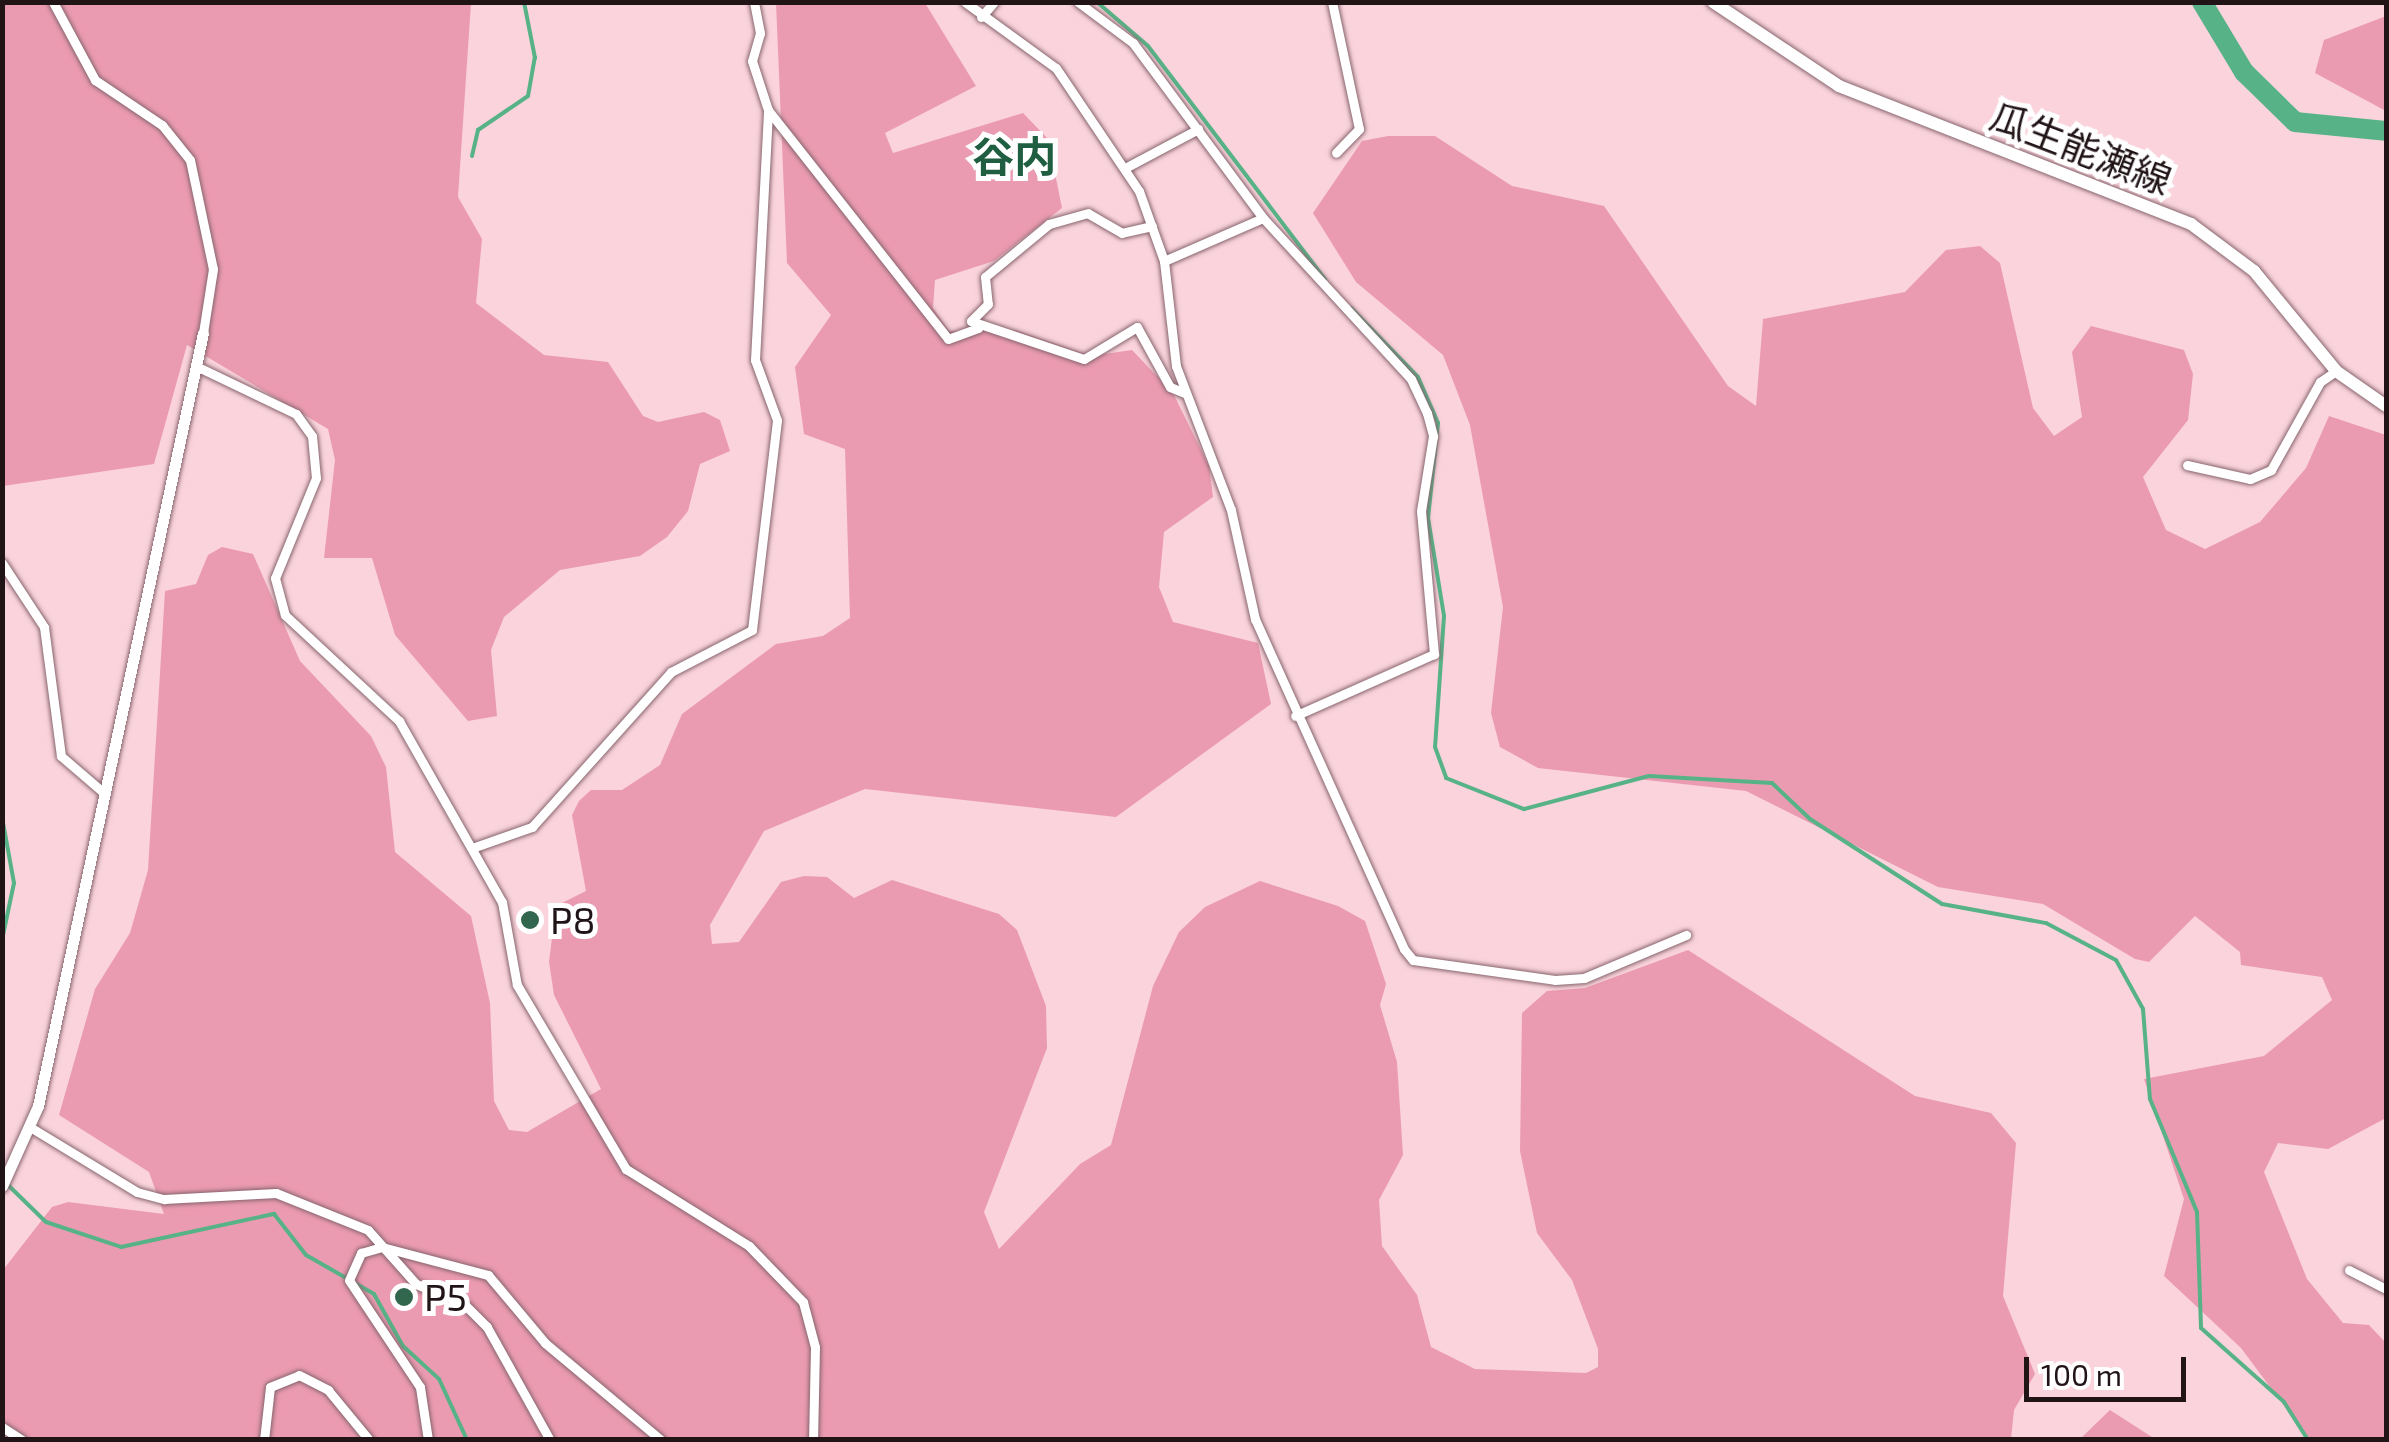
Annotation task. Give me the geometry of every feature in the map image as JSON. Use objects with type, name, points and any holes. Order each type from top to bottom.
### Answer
[{"type":"main road","name":"瓜生能瀬線","points":[[1713,2],[1839,86],[2191,224],[2254,270],[2336,370],[2386,406]]},
{"type":"street","points":[[2,1186],[30,1128],[196,366],[213,269],[190,160],[162,125],[95,80],[53,2]]},
{"type":"street","points":[[754,2],[760,34],[752,61],[768,110],[948,338],[978,328],[1084,359],[1136,326],[1170,387],[1186,393]]},
{"type":"street","points":[[965,2],[1056,68],[1125,168],[1164,261],[1186,393],[1231,510],[1255,618],[1296,716],[1413,960],[1584,978],[1686,935]]},
{"type":"street","points":[[981,16],[994,2]]},
{"type":"street","points":[[1078,2],[1133,43],[1263,218],[1411,379],[1433,436],[1420,511],[1434,654],[1296,716]]},
{"type":"street","points":[[1332,2],[1359,129],[1336,152]]},
{"type":"street","points":[[472,848],[532,827],[671,672],[752,630],[777,420],[756,360],[768,110]]},
{"type":"street","points":[[1125,168],[1198,129]]},
{"type":"street","points":[[978,328],[971,316],[988,304],[984,277],[1050,224],[1088,214],[1122,233],[1152,226]]},
{"type":"street","points":[[1164,261],[1263,218]]},
{"type":"street","points":[[196,366],[296,414],[312,436],[316,478],[275,578],[285,615],[398,720],[502,902],[517,985],[626,1169],[748,1246],[804,1302],[815,1347],[814,1440]]},
{"type":"street","points":[[2187,465],[2250,479],[2271,470],[2320,382],[2336,370]]},
{"type":"street","points":[[2,563],[44,627],[62,756],[104,793]]},
{"type":"street","points":[[30,1128],[138,1192],[164,1200],[276,1193],[368,1230],[416,1284],[462,1303],[487,1328],[550,1440]]},
{"type":"street","points":[[428,1440],[420,1387],[350,1280],[361,1253],[382,1247],[488,1276],[545,1343],[661,1440]]},
{"type":"street","points":[[2348,1270],[2386,1288]]},
{"type":"street","points":[[264,1440],[270,1387],[299,1375],[328,1390],[368,1440]]},
{"type":"street","points":[[2,1427],[22,1440]]},
{"type":"shaded area","points":[[3,2],[471,3],[458,197],[482,239],[476,303],[544,355],[608,362],[643,416],[658,422],[704,412],[720,420],[730,451],[700,464],[688,511],[667,537],[640,556],[560,570],[504,617],[491,650],[497,716],[468,721],[395,635],[372,558],[324,558],[335,460],[328,429],[187,345],[154,464],[3,486]]},
{"type":"shaded area","points":[[776,3],[925,3],[976,86],[885,133],[893,153],[1023,113],[1048,139],[1062,208],[994,261],[935,280],[933,308],[949,331],[1015,330],[1091,356],[1132,350],[1173,393],[1209,466],[1213,497],[1164,532],[1159,587],[1173,622],[1258,643],[1271,704],[1116,817],[865,789],[764,831],[710,925],[712,944],[739,942],[781,882],[804,876],[827,877],[854,898],[892,880],[999,914],[1017,930],[1046,1006],[1047,1048],[984,1212],[999,1249],[1080,1164],[1111,1145],[1153,986],[1179,932],[1205,907],[1260,881],[1338,906],[1365,921],[1386,984],[1380,1005],[1397,1062],[1403,1155],[1379,1200],[1382,1246],[1417,1295],[1431,1347],[1475,1369],[1586,1373],[1598,1367],[1598,1349],[1572,1280],[1537,1233],[1520,1151],[1522,1013],[1547,991],[1585,988],[1688,950],[1915,1096],[1991,1113],[2016,1143],[2003,1296],[2035,1374],[2014,1410],[2011,1439],[3,1440],[3,1270],[52,1207],[68,1202],[164,1214],[149,1172],[59,1115],[95,989],[130,933],[148,870],[165,591],[196,584],[208,555],[222,547],[253,554],[300,661],[371,736],[386,767],[395,852],[471,916],[490,1003],[494,1101],[509,1130],[527,1132],[601,1089],[554,995],[549,962],[556,906],[586,891],[572,815],[579,801],[591,790],[622,790],[660,765],[682,714],[776,644],[823,636],[850,618],[845,449],[804,434],[795,367],[831,315],[787,263]]},
{"type":"shaded area","points":[[2386,16],[2386,111],[2315,73],[2324,40]]},
{"type":"shaded area","points":[[1388,136],[1435,136],[1512,186],[1604,206],[1728,386],[1756,406],[1763,319],[1905,292],[1946,250],[1980,246],[2000,263],[2033,408],[2054,436],[2082,417],[2072,352],[2091,326],[2184,350],[2193,374],[2188,420],[2143,477],[2166,530],[2205,549],[2260,522],[2306,468],[2329,416],[2386,435],[2386,1118],[2328,1149],[2278,1143],[2264,1172],[2307,1279],[2343,1323],[2369,1325],[2386,1343],[2386,1439],[2309,1439],[2241,1348],[2164,1276],[2184,1199],[2144,1079],[2264,1056],[2332,1000],[2322,977],[2241,965],[2240,952],[2195,916],[2149,962],[2135,959],[2043,904],[1938,887],[1746,791],[1538,768],[1500,747],[1491,713],[1503,607],[1470,425],[1443,355],[1356,282],[1313,213],[1362,141]]},
{"type":"shaded area","points":[[2110,1410],[2155,1439],[2080,1439]]},
{"type":"waterway","points":[[472,156],[478,130],[528,96],[535,58],[524,2]]},
{"type":"waterway","points":[[1097,2],[1148,46],[1325,279]]},
{"type":"waterway","points":[[2202,2],[2244,72],[2295,122],[2386,131]]},
{"type":"waterway","points":[[1351,308],[1418,377],[1438,423],[1428,518],[1444,616],[1435,747],[1446,778],[1524,809],[1649,776],[1772,783],[1810,819],[1942,904],[2046,923],[2116,960],[2143,1009],[2150,1099],[2197,1212],[2201,1328],[2284,1402],[2308,1440]]},
{"type":"waterway","points":[[2,817],[14,883],[2,940]]},
{"type":"waterway","points":[[7,1184],[46,1222],[121,1247],[274,1214],[306,1255],[374,1294],[403,1346],[439,1379],[467,1440]]},
{"type":"place","name":"P8","points":[[530,920]]},
{"type":"place","name":"P5","points":[[404,1297]]},
{"type":"district","name":"谷内","points":[[1014,155]]}]
